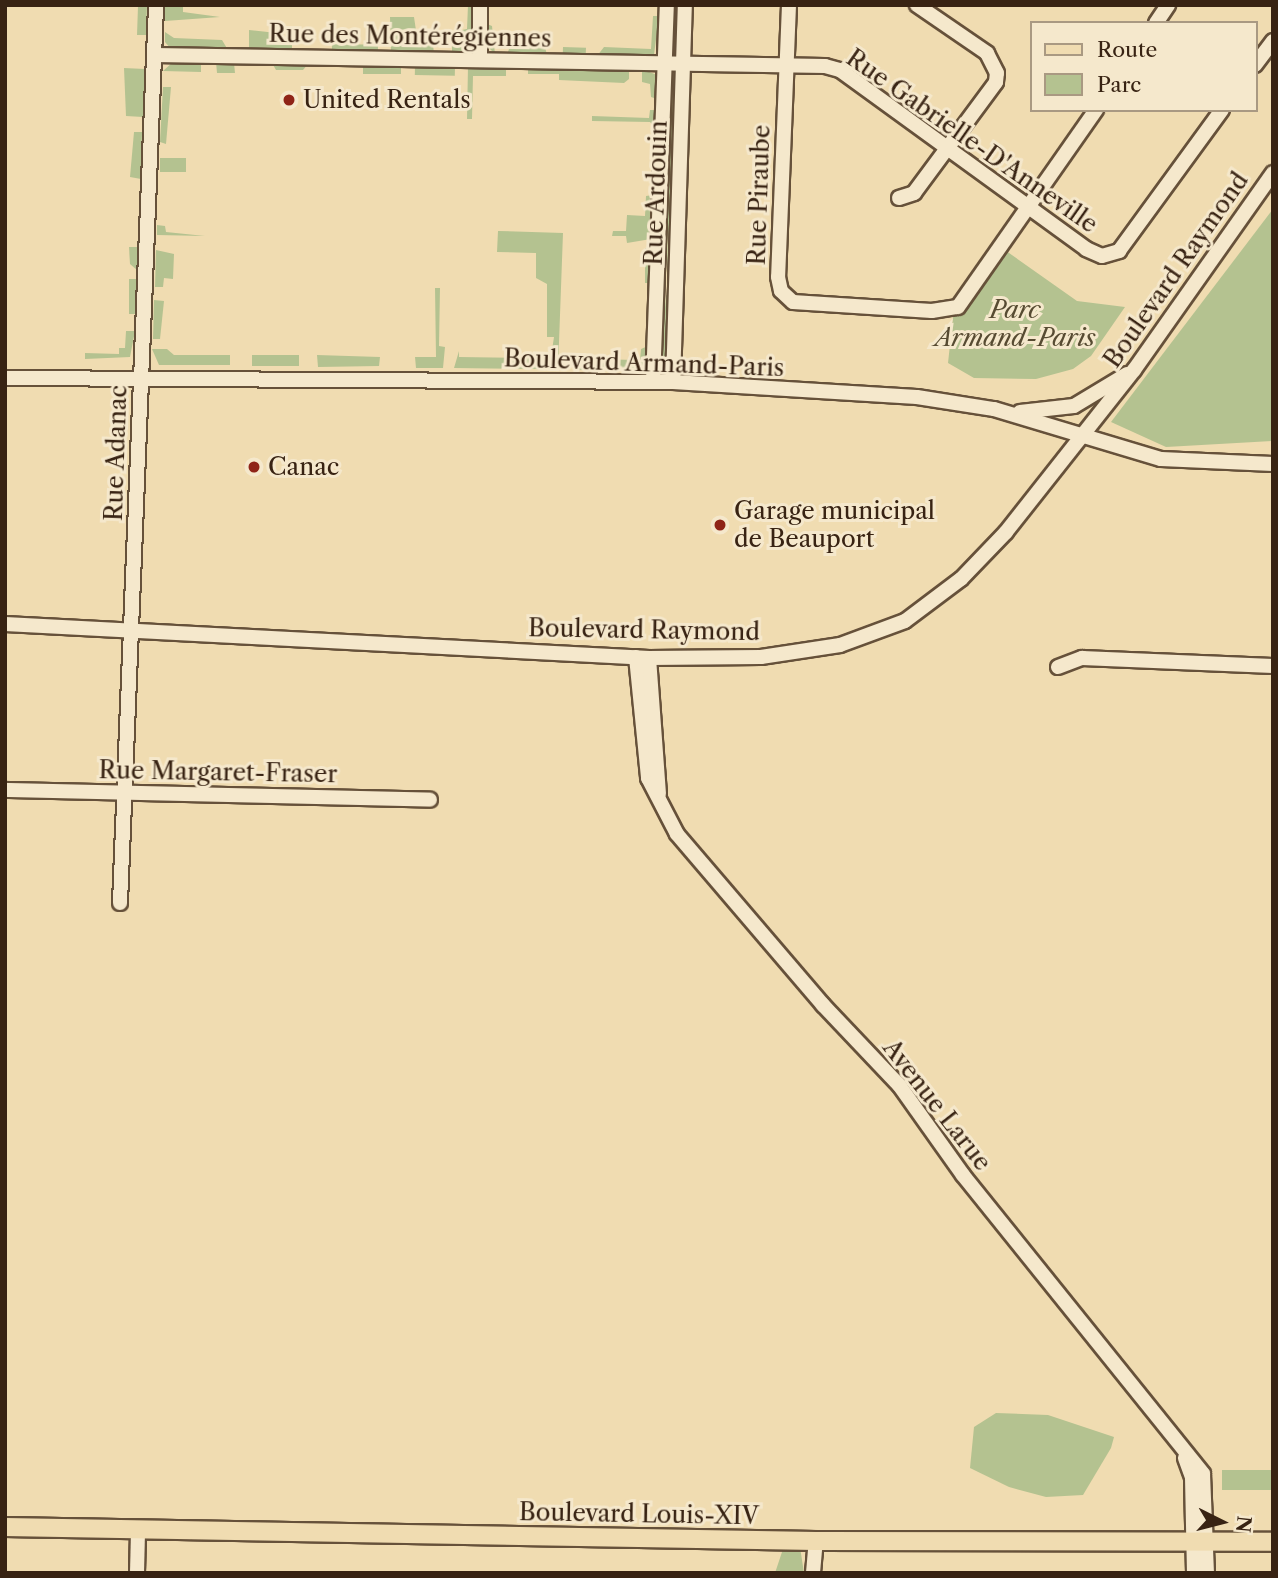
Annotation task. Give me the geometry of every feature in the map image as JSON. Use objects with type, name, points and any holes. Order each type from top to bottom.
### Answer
[{"type":"main road","name":"Boulevard Louis-XIV","points":[[5,1527],[816,1541],[1273,1542]]},
{"type":"street","name":"Rue Adanac","points":[[120,903],[156,5]]},
{"type":"street","points":[[480,60],[481,5]]},
{"type":"street","name":"Rue Ardouin","points":[[653,382],[667,5]]},
{"type":"street","name":"Rue Ardouin","points":[[673,382],[685,5]]},
{"type":"street","name":"Rue Piraube","points":[[789,5],[778,277],[785,298],[802,304],[932,311],[958,307],[1029,208]]},
{"type":"street","points":[[899,198],[914,193],[996,82],[997,65],[987,53],[917,5]]},
{"type":"street","points":[[1157,21],[1168,5]]},
{"type":"street","points":[[1257,62],[1273,41]]},
{"type":"street","name":"Rue des Montérégiennes","points":[[155,55],[664,63]]},
{"type":"street","name":"Rue Gabrielle-D'Anneville","points":[[664,63],[786,65],[840,70],[1095,254],[1119,251],[1221,112]]},
{"type":"street","points":[[1029,208],[1095,112]]},
{"type":"street","name":"Boulevard Raymond","points":[[5,624],[132,628],[643,657],[787,653],[840,645],[905,621],[961,579],[1006,533],[1134,370],[1273,173]]},
{"type":"street","points":[[1009,413],[1074,406],[1134,370]]},
{"type":"street","name":"Boulevard Armand-Paris","points":[[5,378],[673,382],[917,397],[1009,413],[1161,458],[1273,464]]},
{"type":"street","name":"Avenue Larue","points":[[643,657],[648,778],[677,834],[823,1005],[899,1085],[963,1175],[1179,1444],[1192,1477],[1200,1542],[1207,1573]]},
{"type":"street","points":[[1058,667],[1082,658],[1273,666]]},
{"type":"street","name":"Rue Margaret-Fraser","points":[[5,790],[430,800]]},
{"type":"street","points":[[136,1573],[138,1531]]},
{"type":"street","points":[[813,1573],[816,1541]]},
{"type":"street","name":"Avenue Larue","points":[[1194,1573],[1200,1542]]},
{"type":"green space","points":[[133,5],[147,5],[146,35],[137,35],[138,6]]},
{"type":"green space","points":[[165,5],[183,5],[183,12],[220,17],[165,21]]},
{"type":"green space","points":[[468,5],[474,5],[472,49],[452,54],[452,45],[462,45],[462,30],[467,29]]},
{"type":"green space","points":[[672,5],[680,5],[674,54],[671,53]]},
{"type":"green space","points":[[653,16],[659,16],[654,55],[597,56],[604,47],[651,49]]},
{"type":"green space","points":[[390,17],[414,17],[418,44],[433,45],[434,53],[391,53]]},
{"type":"green space","points":[[487,24],[492,26],[495,54],[487,46]]},
{"type":"green space","points":[[249,30],[277,33],[283,45],[292,45],[292,51],[249,51]]},
{"type":"green space","points":[[165,32],[174,38],[222,40],[228,50],[171,49],[165,42]]},
{"type":"green space","points":[[332,44],[378,45],[378,53],[332,52]]},
{"type":"green space","points":[[510,46],[545,47],[547,55],[507,55]]},
{"type":"green space","points":[[563,47],[586,48],[586,56],[563,55]]},
{"type":"green space","points":[[173,62],[201,62],[201,72],[163,71]]},
{"type":"green space","points":[[216,62],[234,63],[235,73],[217,73]]},
{"type":"green space","points":[[272,63],[308,64],[303,70],[276,70]]},
{"type":"green space","points":[[363,65],[401,65],[401,74],[363,74]]},
{"type":"green space","points":[[415,65],[455,66],[455,76],[415,75]]},
{"type":"green space","points":[[468,66],[506,67],[506,76],[473,76],[472,119],[467,119]]},
{"type":"green space","points":[[124,68],[145,69],[143,117],[126,116]]},
{"type":"green space","points":[[528,68],[629,69],[629,79],[624,83],[559,80],[559,74],[528,74]]},
{"type":"green space","points":[[642,69],[657,75],[657,99],[651,97],[650,84],[642,82]]},
{"type":"green space","points":[[675,73],[671,274],[667,277],[670,76]]},
{"type":"green space","points":[[163,87],[171,87],[166,144],[160,142]]},
{"type":"green space","points":[[650,110],[656,110],[655,128],[650,122],[592,121],[592,116],[649,118]]},
{"type":"green space","points":[[134,132],[142,132],[141,179],[130,177]]},
{"type":"green space","points":[[160,158],[186,158],[186,172],[160,172]]},
{"type":"green space","points":[[653,195],[651,239],[627,243],[626,236],[612,236],[613,231],[626,231],[627,215],[645,216],[646,196]]},
{"type":"green space","points":[[1273,209],[1273,441],[1166,447],[1111,422]]},
{"type":"green space","points":[[157,225],[165,226],[166,232],[205,236],[157,235]]},
{"type":"green space","points":[[498,231],[563,233],[558,370],[549,370],[554,337],[547,337],[547,284],[536,278],[536,253],[497,252]]},
{"type":"green space","points":[[129,247],[138,247],[137,270],[130,264]]},
{"type":"green space","points":[[645,248],[651,248],[651,283],[645,283]]},
{"type":"green space","name":"Parc Armand-Paris","points":[[1002,248],[1077,301],[1125,307],[1091,356],[1073,369],[1036,379],[974,378],[948,363],[954,308]]},
{"type":"green space","points":[[156,250],[174,254],[173,279],[164,278],[163,287],[155,287]]},
{"type":"green space","points":[[129,279],[137,279],[137,314],[129,314]]},
{"type":"green space","points":[[435,288],[440,288],[439,346],[445,347],[443,368],[416,368],[415,357],[436,357]]},
{"type":"green space","points":[[666,295],[669,296],[665,363],[661,361]]},
{"type":"green space","points":[[154,300],[164,301],[160,339],[153,339]]},
{"type":"green space","points":[[126,331],[135,331],[130,357],[85,359],[85,353],[119,354],[119,348],[125,348]]},
{"type":"green space","points":[[648,346],[647,363],[640,370],[574,370],[583,359],[640,360],[641,349]]},
{"type":"green space","points":[[152,349],[167,349],[174,355],[230,355],[230,365],[159,365]]},
{"type":"green space","points":[[459,351],[459,357],[534,358],[535,351],[539,369],[454,368]]},
{"type":"green space","points":[[252,355],[299,355],[299,366],[252,366]]},
{"type":"green space","points":[[317,355],[380,357],[379,366],[318,367]]},
{"type":"green space","points":[[996,1413],[1048,1415],[1114,1437],[1111,1448],[1083,1495],[1046,1497],[1009,1487],[970,1468],[974,1427]]},
{"type":"green space","points":[[1222,1470],[1273,1470],[1273,1490],[1222,1490]]},
{"type":"green space","points":[[800,1547],[804,1573],[775,1573],[783,1549]]},
{"type":"place","name":"United Rentals","points":[[289,100]]},
{"type":"place","name":"Canac","points":[[254,467]]},
{"type":"place","name":"Garage municipal de Beauport","points":[[720,525]]}]
